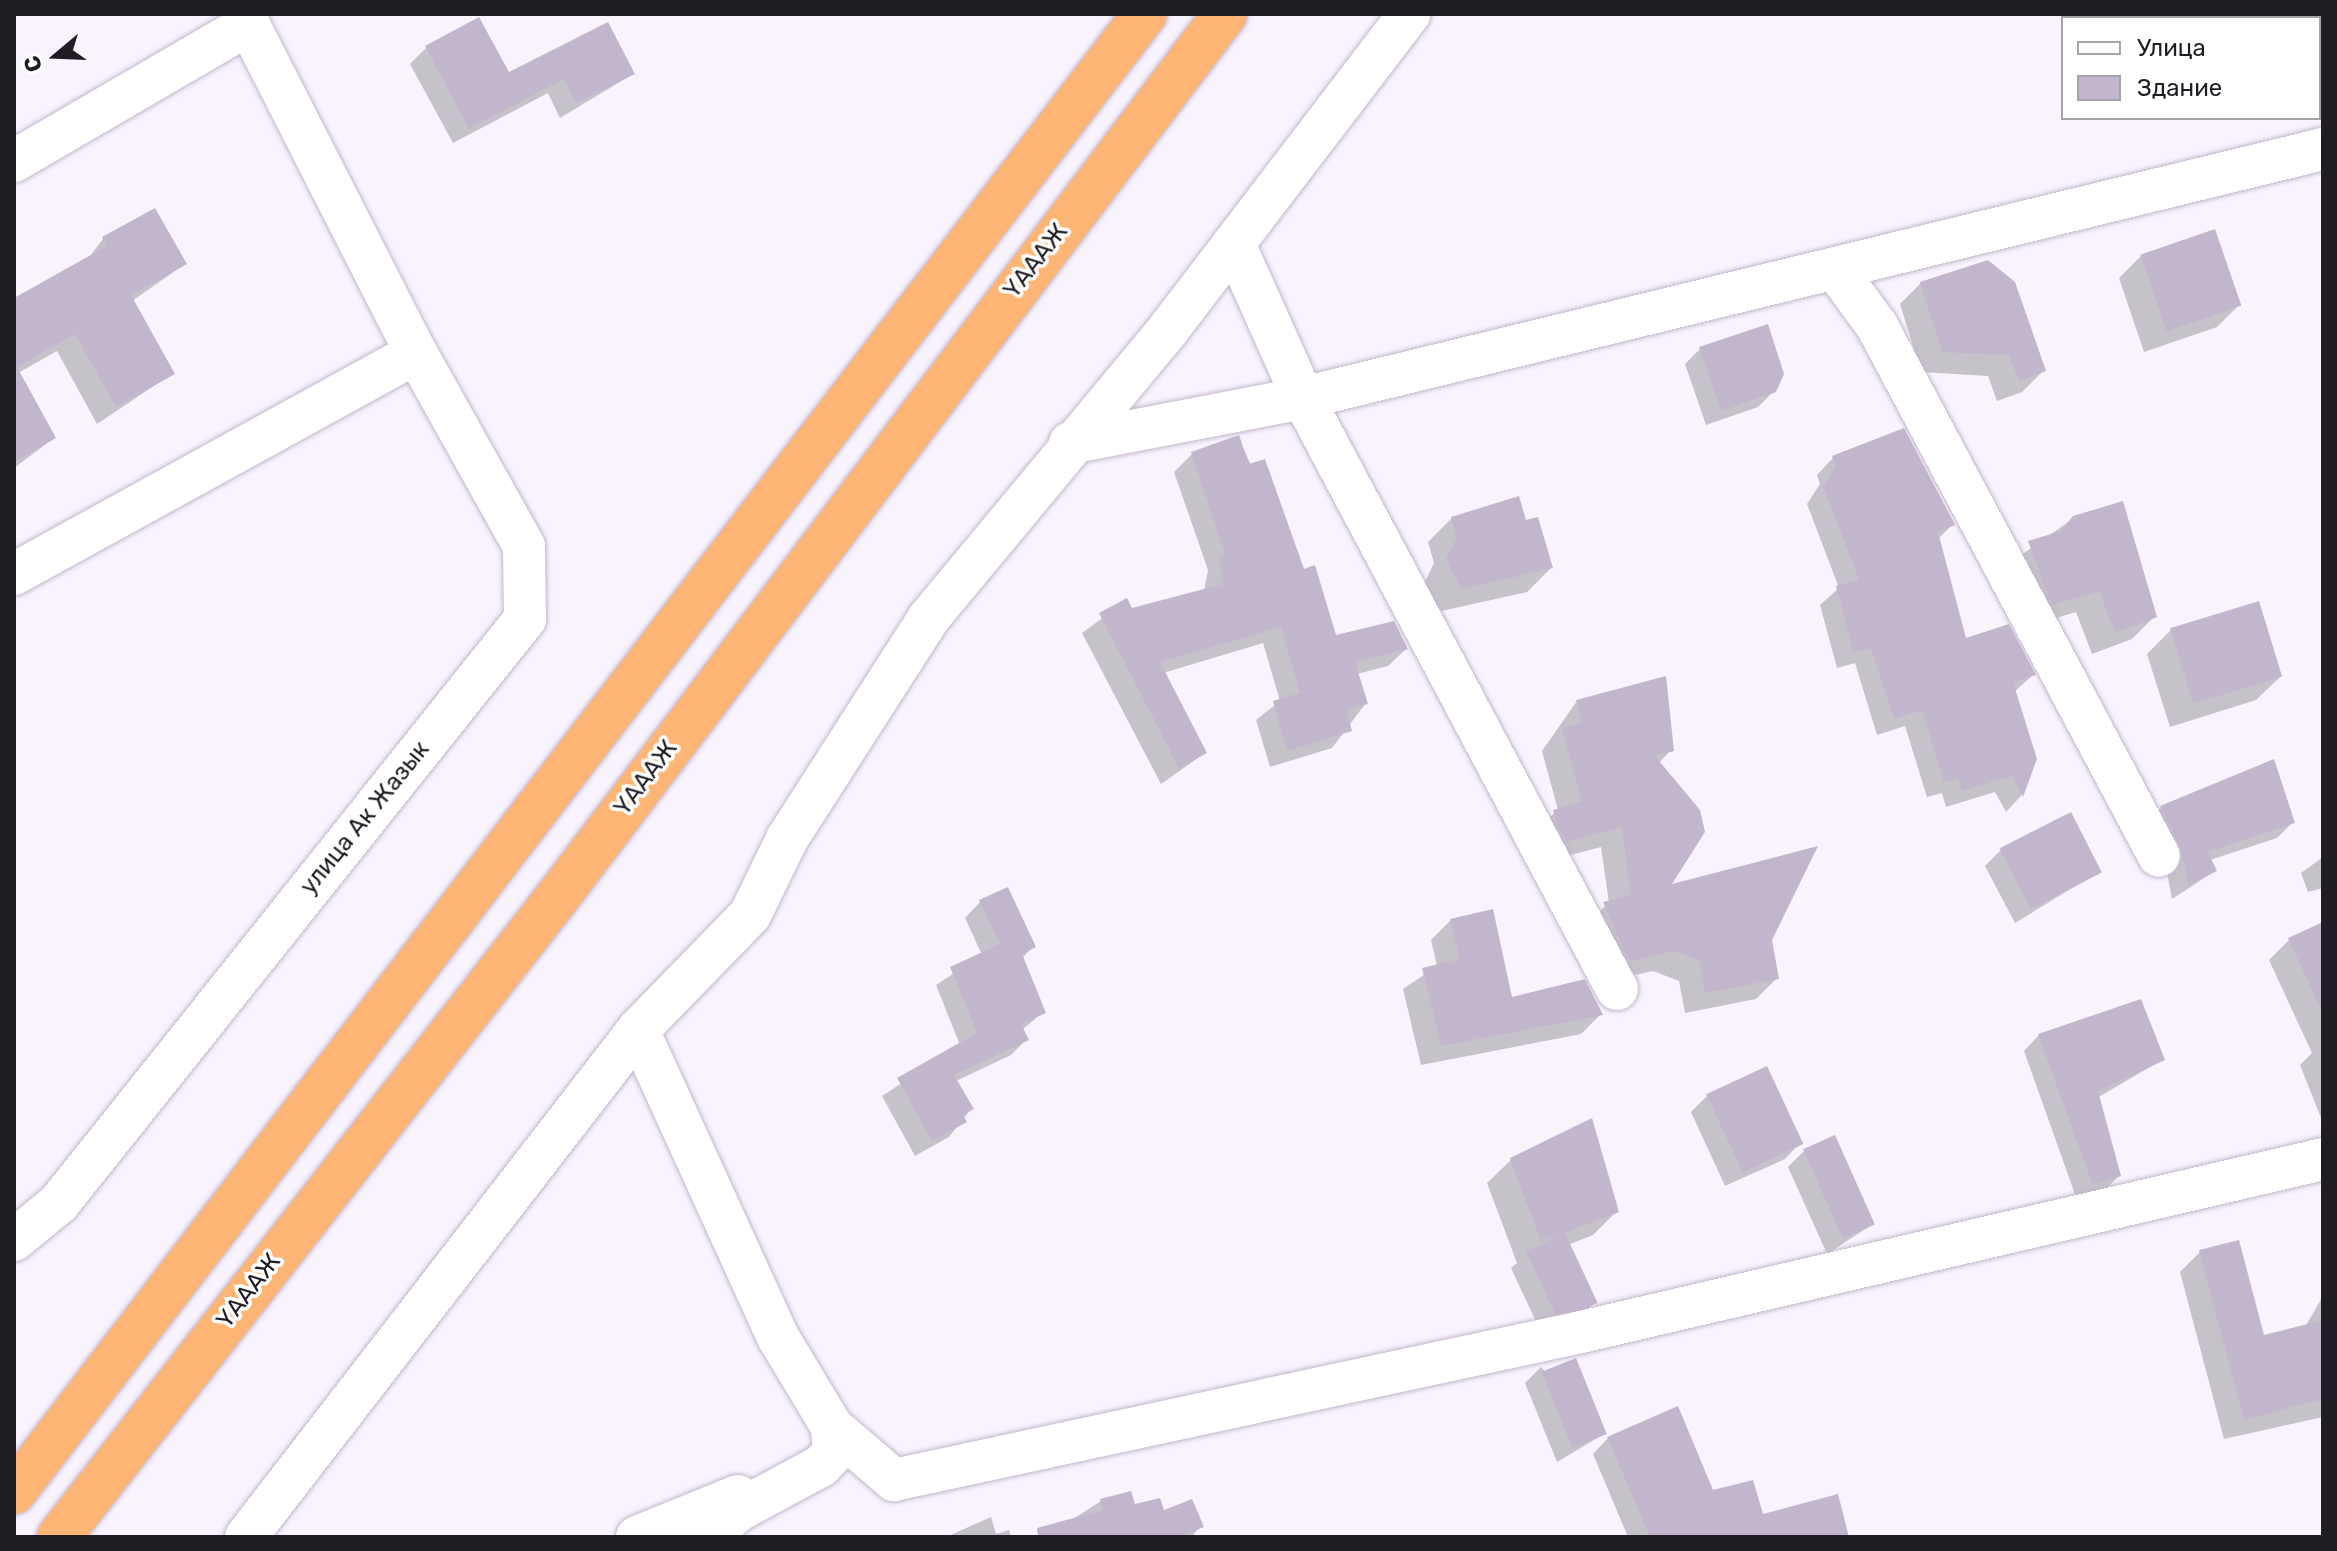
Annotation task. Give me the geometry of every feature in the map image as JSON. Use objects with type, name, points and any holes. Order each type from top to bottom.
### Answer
[{"type":"highway","points":[[14,1492],[1145,14]]},
{"type":"highway","name":"ҮАААЖ","points":[[59,1537],[569,882],[1225,14]]},
{"type":"street","points":[[246,1537],[638,1030],[750,915],[787,839],[928,619],[1234,244],[1409,14]]},
{"type":"street","points":[[14,161],[246,19]]},
{"type":"street","name":"улица Ак Жазык","points":[[14,1240],[59,1203],[525,619],[524,546],[416,353],[246,19]]},
{"type":"street","points":[[1070,443],[1303,398],[2323,149]]},
{"type":"street","points":[[1234,244],[1303,398],[1617,989]]},
{"type":"street","points":[[1836,270],[1877,326],[2159,856]]},
{"type":"street","points":[[14,574],[416,353]]},
{"type":"street","points":[[638,1030],[778,1337],[832,1427],[894,1480],[1597,1329],[2323,1159]]},
{"type":"street","points":[[707,1537],[739,1510],[783,1488],[834,1452],[832,1427]]},
{"type":"street","points":[[637,1537],[739,1495],[783,1488]]},
{"type":"building","points":[[479,17],[509,72],[608,22],[635,74],[576,103],[564,79],[469,129],[425,46]]},
{"type":"building","points":[[155,208],[187,264],[131,295],[175,374],[116,407],[75,334],[17,367],[56,438],[14,462],[14,298],[107,246],[102,237]]},
{"type":"building","points":[[2215,229],[2241,306],[2167,331],[2140,255]]},
{"type":"building","points":[[1988,260],[2015,282],[2046,371],[2019,381],[2009,355],[1942,352],[1920,282]]},
{"type":"building","points":[[1768,324],[1784,374],[1776,392],[1721,411],[1699,347]]},
{"type":"building","points":[[1904,428],[1955,525],[1938,532],[1966,638],[2009,624],[2036,675],[2013,682],[2037,759],[2023,797],[2012,776],[1962,791],[1958,778],[1944,782],[1922,710],[1894,719],[1871,648],[1853,652],[1836,586],[1859,580],[1823,486],[1836,466],[1832,456]]},
{"type":"building","points":[[1239,435],[1249,464],[1265,459],[1304,569],[1315,565],[1336,635],[1394,621],[1408,649],[1355,662],[1368,704],[1346,710],[1352,731],[1287,751],[1273,701],[1300,693],[1281,627],[1160,662],[1207,753],[1179,768],[1099,613],[1127,598],[1132,608],[1223,584],[1219,556],[1225,554],[1191,452]]},
{"type":"building","points":[[1519,496],[1526,520],[1538,517],[1553,568],[1461,589],[1446,559],[1457,538],[1451,517]]},
{"type":"building","points":[[2123,501],[2157,617],[2115,633],[2099,591],[2052,605],[2028,541],[2061,531],[2073,516]]},
{"type":"building","points":[[2259,601],[2282,677],[2193,704],[2170,628]]},
{"type":"building","points":[[1666,676],[1674,751],[1655,756],[1700,810],[1705,832],[1672,884],[1818,846],[1772,940],[1779,979],[1705,993],[1699,960],[1675,951],[1629,961],[1603,902],[1631,895],[1622,827],[1566,842],[1557,825],[1553,810],[1582,802],[1562,728],[1582,723],[1576,700]]},
{"type":"building","points":[[2274,759],[2295,823],[2208,852],[2217,871],[2188,885],[2180,845],[2160,806]]},
{"type":"building","points":[[2071,812],[2102,873],[2031,909],[2000,848]]},
{"type":"building","points":[[1008,887],[1036,947],[1022,954],[1046,1013],[1021,1024],[1029,1040],[954,1075],[974,1109],[963,1115],[967,1122],[932,1141],[897,1078],[977,1033],[950,967],[1000,944],[979,900]]},
{"type":"building","points":[[1493,909],[1512,997],[1585,979],[1603,1015],[1441,1046],[1422,968],[1459,959],[1450,919]]},
{"type":"building","points":[[2323,922],[2323,1014],[2288,938]]},
{"type":"building","points":[[2141,999],[2165,1060],[2098,1091],[2121,1176],[2093,1185],[2038,1034]]},
{"type":"building","points":[[1767,1066],[1803,1144],[1743,1172],[1706,1094]]},
{"type":"building","points":[[1592,1118],[1619,1212],[1541,1242],[1510,1158]]},
{"type":"building","points":[[1835,1135],[1875,1225],[1843,1239],[1803,1149]]},
{"type":"building","points":[[1565,1233],[1598,1303],[1559,1321],[1526,1251]]},
{"type":"building","points":[[2239,1240],[2264,1335],[2323,1320],[2323,1399],[2244,1420],[2199,1250]]},
{"type":"building","points":[[1576,1358],[1607,1434],[1572,1448],[1542,1372]]},
{"type":"building","points":[[1678,1406],[1713,1490],[1753,1480],[1763,1514],[1838,1494],[1849,1537],[1650,1537],[1607,1437]]},
{"type":"building","points":[[1131,1491],[1135,1504],[1160,1498],[1164,1510],[1192,1499],[1204,1527],[1179,1537],[1038,1537],[1037,1528],[1103,1510],[1100,1499]]}]
